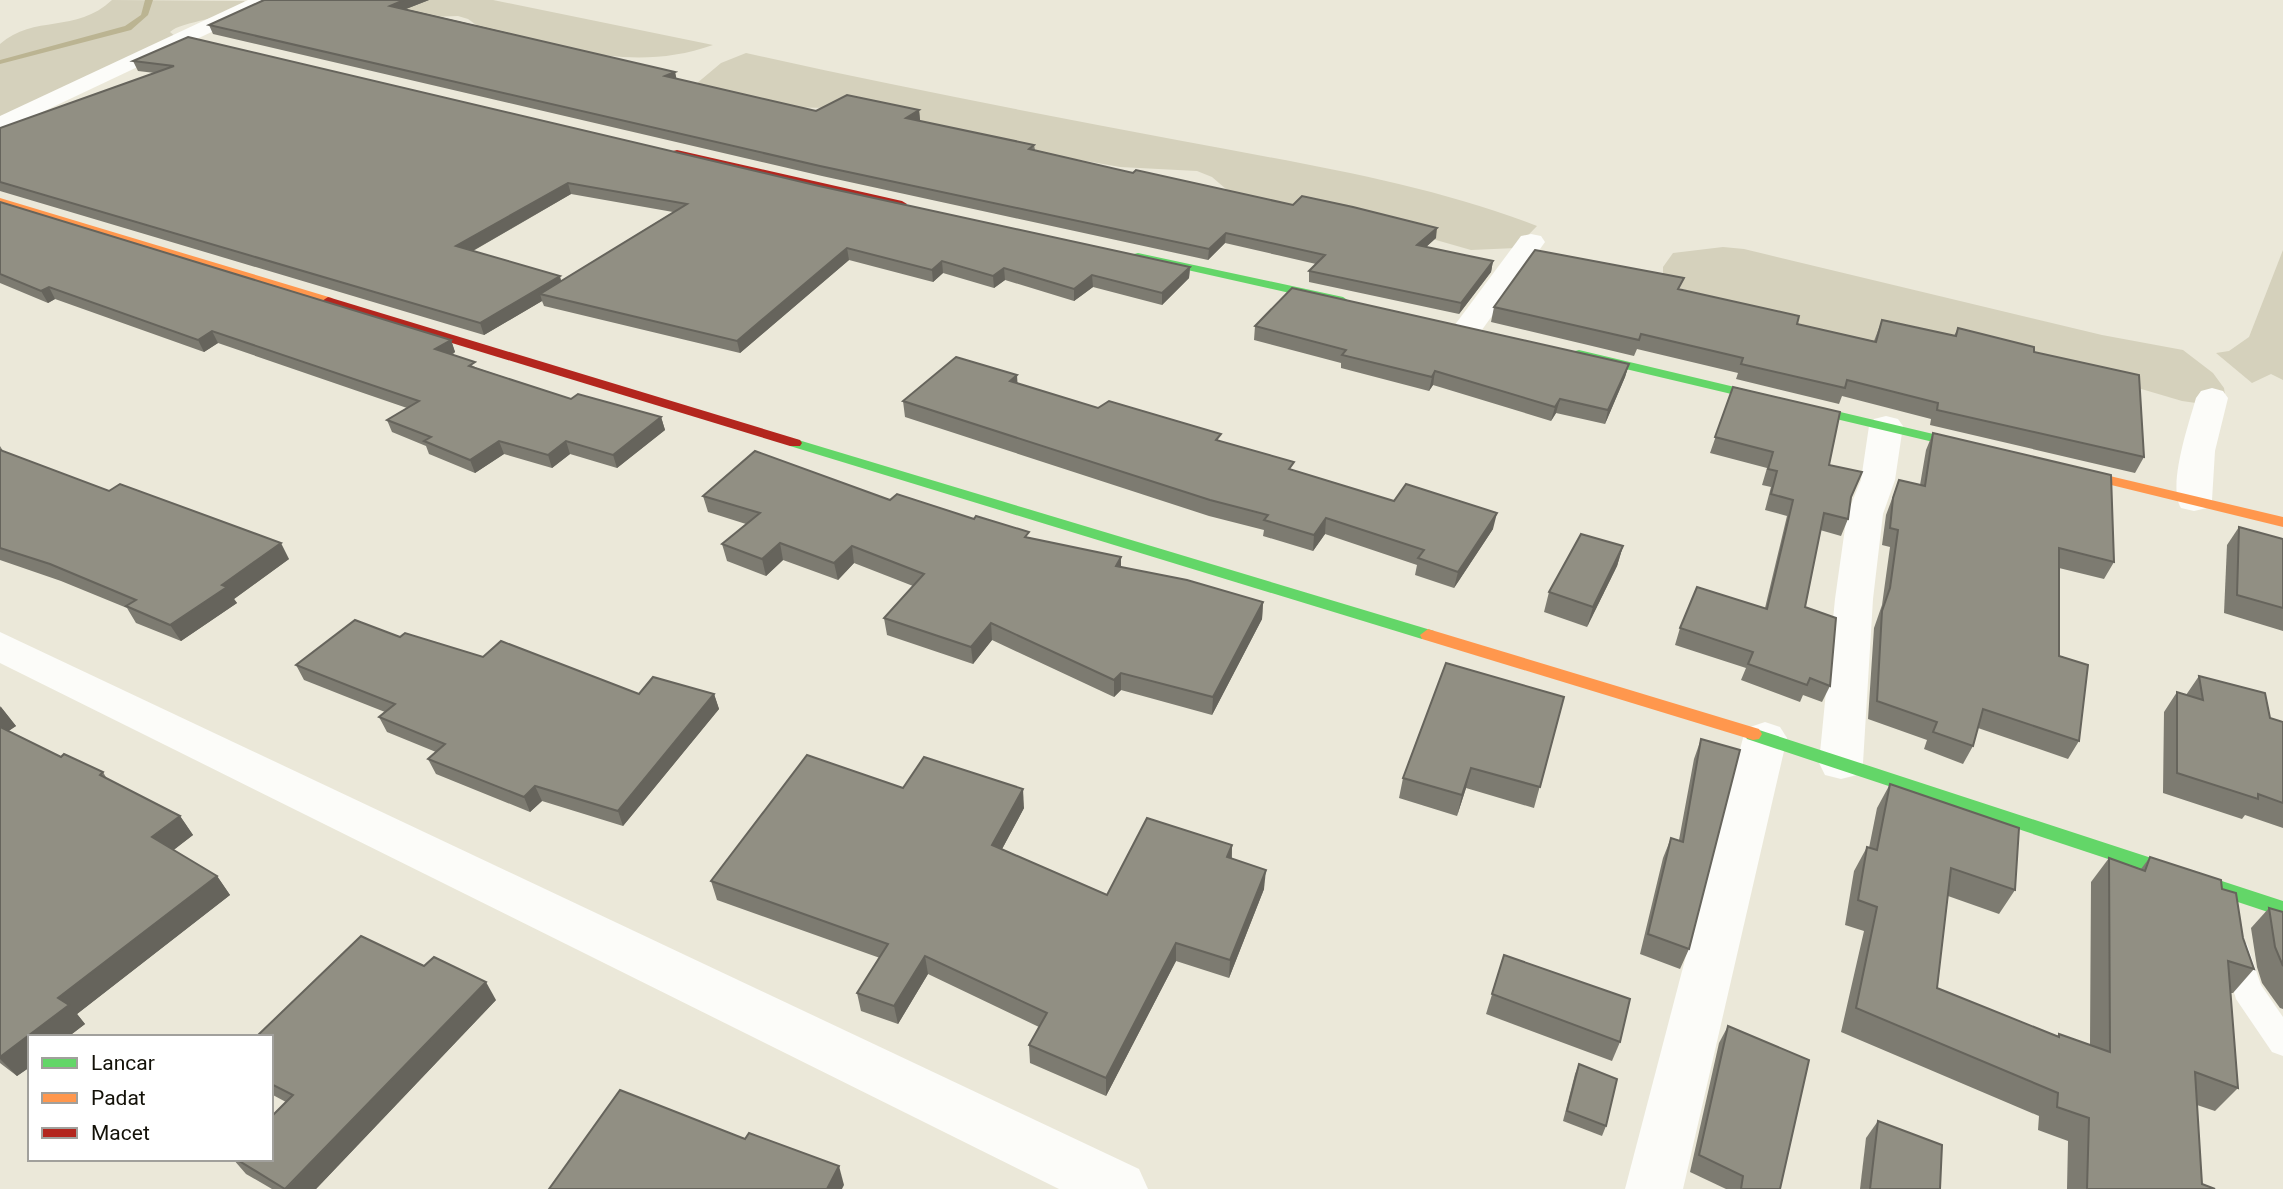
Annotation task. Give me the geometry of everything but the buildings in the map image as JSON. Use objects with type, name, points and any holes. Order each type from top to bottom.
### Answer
[{"type":"street","points":[[0,125],[264,0]]},
{"type":"street","points":[[188,37],[215,44]]},
{"type":"street","points":[[659,149],[915,207]]},
{"type":"street","points":[[0,201],[1765,738],[1841,763],[2233,913],[2283,909]]},
{"type":"street","points":[[1468,328],[1531,242]]},
{"type":"street","points":[[1117,252],[1360,305]]},
{"type":"street","points":[[1562,350],[2006,455]]},
{"type":"street","points":[[2194,500],[2198,452],[2212,398]]},
{"type":"street","points":[[1841,763],[1857,575],[1865,514],[1878,480],[1886,426]]},
{"type":"street","points":[[2046,465],[2283,522]]},
{"type":"street","points":[[0,646],[1119,1189]]},
{"type":"street","points":[[1654,1189],[1765,738]]},
{"type":"lane","points":[[2233,913],[2239,968],[2246,990],[2283,1042]]},
{"type":"shaded area","points":[[112,0],[245,1],[228,13],[176,28],[170,32],[176,37],[0,117],[0,44],[27,29],[84,17]]},
{"type":"shaded area","points":[[311,0],[493,0],[713,45],[653,57],[595,54],[479,27],[458,16],[431,17]]},
{"type":"shaded area","points":[[746,53],[961,98],[1359,175],[1450,197],[1537,226],[1516,248],[1471,250],[1429,238],[1240,201],[1212,177],[1197,171],[1120,167],[832,108],[772,107],[696,84],[721,63]]},
{"type":"shaded area","points":[[1723,247],[1744,249],[2102,335],[2183,350],[2213,373],[2224,388],[2225,395],[2203,404],[1965,351],[1834,340],[1682,289],[1663,278],[1663,267],[1673,253]]},
{"type":"shaded area","points":[[2283,250],[2283,380],[2271,374],[2252,383],[2216,353],[2229,351],[2249,337]]},
{"type":"waterway","points":[[0,62],[128,28],[143,17],[148,10],[149,0]]},
{"type":"traffic: fast","points":[[1138,256],[1343,301]]},
{"type":"traffic: fast","points":[[1579,354],[1984,450]]},
{"type":"traffic: fast","points":[[795,443],[1428,635]]},
{"type":"traffic: fast","points":[[1753,734],[2283,909]]},
{"type":"traffic: slow","points":[[0,201],[328,301]]},
{"type":"traffic: slow","points":[[2059,468],[2283,522]]},
{"type":"traffic: slow","points":[[1428,635],[1753,734]]},
{"type":"traffic: jam","points":[[677,153],[902,204]]},
{"type":"traffic: jam","points":[[328,301],[795,443]]}]
